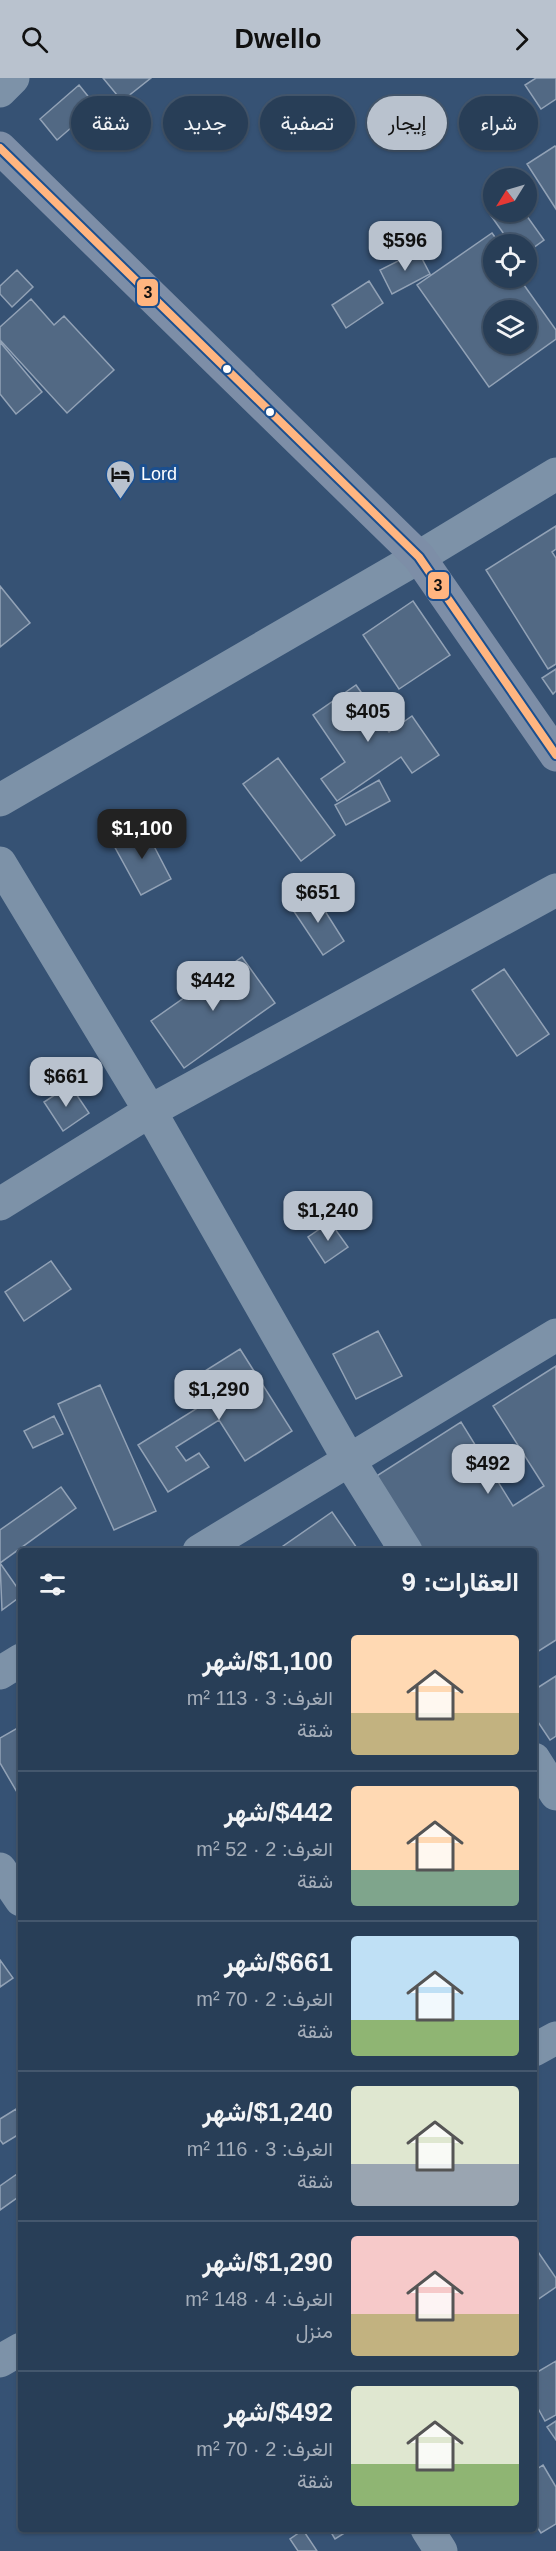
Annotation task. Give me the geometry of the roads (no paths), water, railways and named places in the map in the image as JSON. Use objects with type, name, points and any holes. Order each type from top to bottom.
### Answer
[{"type":"main road","points":[[0,148],[419,557],[556,755]]},
{"type":"street","points":[[0,91],[13,78]]},
{"type":"street","points":[[0,800],[419,557],[556,474]]},
{"type":"street","points":[[0,863],[150,1111],[349,1460],[404,1548]]},
{"type":"street","points":[[0,1204],[150,1111],[556,890]]},
{"type":"street","points":[[205,1548],[556,1335]]},
{"type":"street","points":[[0,1673],[18,1662]]},
{"type":"street","points":[[537,1764],[556,1794]]},
{"type":"street","points":[[0,1869],[18,1896]]},
{"type":"street","points":[[537,2048],[556,2038]]},
{"type":"street","points":[[0,2361],[18,2351]]},
{"type":"street","points":[[429,2532],[441,2551]]},
{"type":"place","name":"Lord","points":[[120,500]]}]
